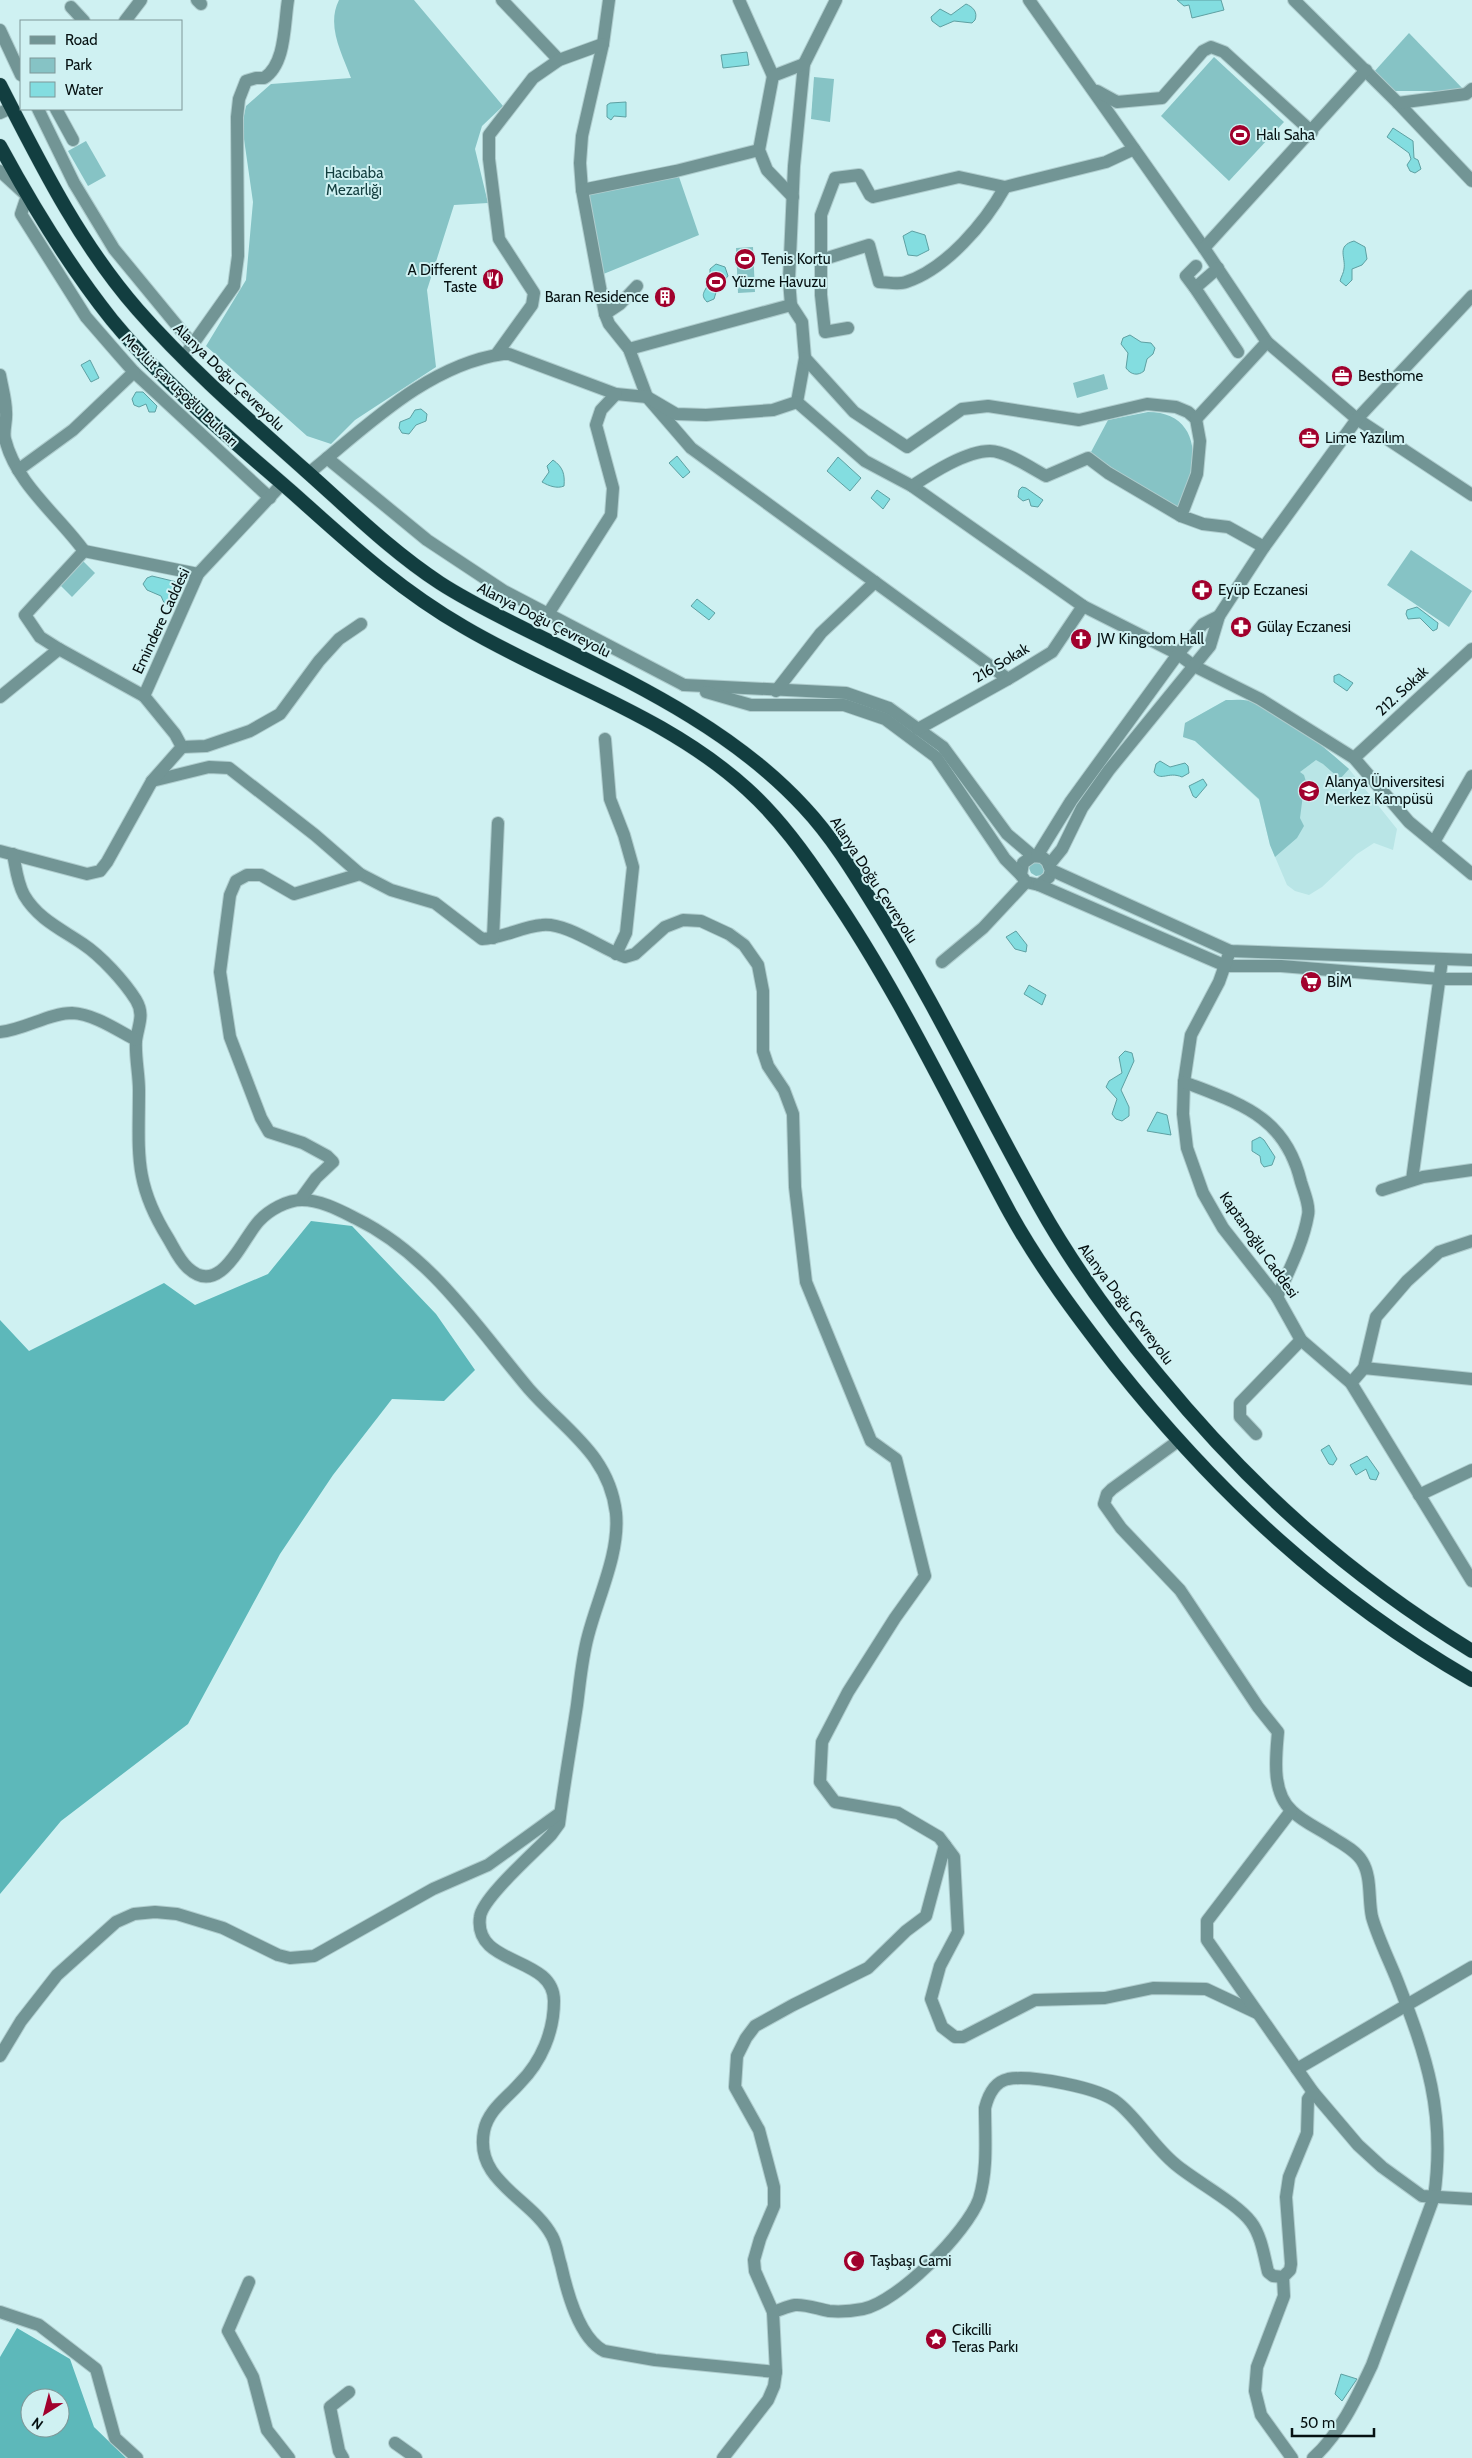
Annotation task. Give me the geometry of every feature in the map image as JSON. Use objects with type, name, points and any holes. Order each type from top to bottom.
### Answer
[{"type":"highway","name":"Alanya Doğu Çevreyolu","points":[[1,88],[6,111],[53,188],[93,250],[136,309],[183,358],[308,473],[397,551],[439,582],[488,610],[683,711],[724,737],[753,760],[805,807],[837,848],[900,946],[1042,1211],[1070,1258],[1111,1317],[1196,1420],[1250,1479],[1345,1563],[1391,1598],[1472,1650]]},
{"type":"highway","points":[[0,146],[27,196],[71,265],[113,321],[136,347],[178,391],[382,573],[423,602],[468,630],[672,735],[711,760],[748,789],[814,866],[864,942],[953,1102],[1012,1216],[1049,1277],[1086,1327],[1178,1441],[1222,1488],[1285,1548],[1371,1616],[1472,1680]]},
{"type":"street","points":[[126,20],[142,0]]},
{"type":"street","points":[[183,358],[234,286],[238,256],[239,99],[246,81],[264,78],[274,70],[279,58],[288,0]]},
{"type":"street","points":[[502,0],[559,60]]},
{"type":"street","points":[[609,0],[603,44],[582,136],[582,190],[609,324],[629,349],[647,398],[691,448],[1008,679]]},
{"type":"street","points":[[739,0],[772,76],[759,150],[767,170],[793,197]]},
{"type":"street","points":[[797,402],[805,358],[802,322],[791,305],[789,280],[794,166],[804,64],[836,0]]},
{"type":"street","points":[[1029,0],[1268,342],[1357,419],[1472,495]]},
{"type":"street","points":[[1294,0],[1366,70],[1472,181]]},
{"type":"street","points":[[71,7],[83,20]]},
{"type":"street","points":[[0,30],[20,72]]},
{"type":"street","points":[[496,355],[532,305],[534,293],[499,239],[489,159],[489,135],[533,78],[559,60],[603,44]]},
{"type":"street","points":[[1091,87],[1116,102],[1162,98],[1203,52],[1214,48],[1224,52],[1312,132]]},
{"type":"street","points":[[772,76],[804,64]]},
{"type":"street","points":[[1204,248],[1312,132],[1366,70]]},
{"type":"street","points":[[1398,103],[1466,94],[1472,89]]},
{"type":"street","points":[[57,110],[74,140]]},
{"type":"street","points":[[43,111],[74,183],[114,248],[193,345]]},
{"type":"street","points":[[848,328],[825,332],[821,295],[821,215],[835,178],[858,174],[873,197],[959,177],[1005,187],[1106,162],[1134,149]]},
{"type":"street","points":[[582,190],[676,171],[759,150]]},
{"type":"street","points":[[0,171],[27,196]]},
{"type":"street","points":[[821,260],[869,245],[879,282],[905,283],[938,266],[995,206],[1005,187]]},
{"type":"street","name":"Mevlüt çavuşoğlu Bulvarı","points":[[27,196],[21,214],[86,317],[134,372],[270,498]]},
{"type":"street","points":[[1196,266],[1186,276],[1238,352]]},
{"type":"street","points":[[1195,288],[1218,268]]},
{"type":"street","points":[[606,314],[620,304],[637,286]]},
{"type":"street","points":[[942,962],[982,928],[1029,881],[1047,880],[1050,868],[1062,849],[1082,808],[1109,770],[1210,646],[1219,616],[1264,547],[1357,419],[1471,298]]},
{"type":"street","points":[[629,349],[791,305]]},
{"type":"street","points":[[1196,419],[1268,342]]},
{"type":"street","points":[[308,473],[417,387],[453,368],[496,355],[509,354],[616,394],[647,398],[676,414],[706,415],[773,410],[797,402]]},
{"type":"street","points":[[805,358],[854,412],[907,447],[962,409],[988,406],[1079,420],[1147,404],[1176,407],[1188,412],[1196,419],[1199,427],[1200,456],[1197,474],[1182,516]]},
{"type":"street","points":[[18,470],[73,430],[134,372]]},
{"type":"street","points":[[0,375],[6,412],[5,438],[18,470],[32,492],[66,527],[84,551],[198,574]]},
{"type":"street","points":[[548,614],[611,515],[613,488],[596,424],[601,410],[616,394]]},
{"type":"street","points":[[797,402],[865,461],[912,486],[1083,606],[1178,654],[1194,666],[1260,699],[1354,758],[1408,822],[1472,874]]},
{"type":"street","points":[[912,486],[934,472],[966,457],[990,451],[1014,458],[1046,476],[1088,458],[1108,473],[1182,516],[1203,524],[1228,527],[1264,547]]},
{"type":"street","points":[[327,458],[427,540],[504,591],[684,685],[751,705],[844,705],[885,719],[936,757],[1006,858],[1029,881],[1226,966],[1281,966],[1440,979],[1472,979]]},
{"type":"street","name":"Emindere Caddesi","points":[[182,747],[175,734],[144,696],[198,574],[282,484]]},
{"type":"street","points":[[84,551],[25,615],[40,637],[144,696]]},
{"type":"street","points":[[776,691],[821,633],[875,582]]},
{"type":"street","name":"216 Sokak","points":[[918,729],[1052,652],[1083,606]]},
{"type":"street","points":[[1029,881],[1022,863],[1035,856],[1071,801],[1178,654],[1203,624],[1219,616]]},
{"type":"street","points":[[0,851],[76,872],[87,874],[100,871],[114,851],[152,781],[182,747],[206,746],[250,731],[280,714],[319,660],[339,638],[361,624]]},
{"type":"street","points":[[0,697],[59,649]]},
{"type":"street","name":"212. Sokak","points":[[1354,758],[1472,649]]},
{"type":"street","points":[[684,685],[846,693],[889,708],[943,747],[1002,829],[1014,842],[1035,856],[1046,860],[1050,868],[1230,951],[1472,960]]},
{"type":"street","points":[[605,739],[610,799],[624,835],[633,866],[626,934],[616,954]]},
{"type":"street","points":[[152,781],[209,767],[229,768],[315,835],[360,874],[391,890],[435,903],[482,938],[493,938],[544,924],[564,928],[625,957],[635,954],[665,926],[683,920],[701,921],[729,934],[744,945],[758,965],[763,992],[762,1051],[768,1066],[784,1090],[793,1114],[795,1188],[806,1282],[871,1441],[896,1459],[925,1576],[895,1618],[848,1692],[822,1742],[820,1782],[835,1802],[898,1813],[939,1838],[954,1857],[958,1932],[940,1966],[931,1999],[942,2027],[955,2036],[964,2037],[1035,2000],[1105,1998],[1153,1988],[1206,1989],[1257,2013]]},
{"type":"street","points":[[1434,842],[1468,794],[1472,776]]},
{"type":"street","points":[[493,938],[498,823]]},
{"type":"street","points":[[13,854],[18,882],[31,906],[52,924],[98,955],[136,1001],[141,1022],[136,1040],[140,1088],[138,1138],[144,1189],[154,1215],[188,1269],[207,1275],[224,1270],[259,1222],[284,1204],[300,1200],[321,1203],[344,1212],[387,1235],[414,1255],[434,1275],[532,1392],[596,1458],[606,1476],[613,1496],[616,1518],[615,1536],[587,1639],[559,1824],[551,1835],[488,1900],[480,1917],[480,1931],[493,1949],[542,1976],[549,1984],[554,2001],[548,2038],[542,2054],[526,2076],[489,2117],[482,2142],[484,2158],[491,2173],[547,2227],[554,2239],[565,2282],[586,2336],[597,2347],[604,2351],[654,2360],[776,2372]]},
{"type":"street","points":[[300,1200],[316,1178],[333,1162],[327,1156],[303,1143],[269,1132],[261,1118],[230,1037],[220,972],[230,895],[236,881],[247,875],[261,875],[294,894],[360,874]]},
{"type":"street","name":"Kaptanoğlu Caddesi","points":[[1230,951],[1226,966],[1191,1035],[1184,1082],[1183,1114],[1187,1148],[1203,1193],[1223,1228],[1277,1297],[1301,1340],[1351,1383],[1472,1581]]},
{"type":"street","points":[[1412,1180],[1442,960]]},
{"type":"street","points":[[0,1032],[72,1013],[86,1016],[108,1025],[136,1040]]},
{"type":"street","points":[[1184,1082],[1248,1108],[1269,1122],[1285,1140],[1296,1161],[1309,1213],[1300,1246],[1277,1297]]},
{"type":"street","points":[[1382,1190],[1412,1180],[1472,1170]]},
{"type":"street","points":[[1351,1383],[1364,1368],[1376,1317],[1400,1288],[1439,1252],[1472,1240]]},
{"type":"street","points":[[1256,1434],[1240,1417],[1240,1403],[1301,1340]]},
{"type":"street","points":[[1364,1368],[1472,1379]]},
{"type":"street","points":[[1178,1441],[1112,1489],[1107,1494],[1104,1504],[1121,1528],[1180,1590],[1258,1707],[1278,1732],[1275,1762],[1277,1777],[1284,1800],[1291,1811],[1348,1848],[1362,1860],[1366,1870],[1372,1917],[1424,2052],[1433,2085],[1437,2115],[1438,2169],[1434,2197],[1372,2365],[1360,2390],[1326,2445],[1313,2458]]},
{"type":"street","points":[[1419,1495],[1472,1470]]},
{"type":"street","points":[[1291,1811],[1207,1921],[1206,1940],[1313,2092],[1358,2145],[1382,2167],[1422,2196],[1472,2199]]},
{"type":"street","points":[[0,2056],[21,2021],[57,1975],[116,1922],[128,1916],[155,1912],[177,1914],[223,1928],[278,1955],[290,1958],[314,1956],[433,1889],[488,1865],[560,1813]]},
{"type":"street","points":[[723,2458],[768,2400],[774,2386],[776,2372],[773,2312],[755,2272],[754,2260],[760,2239],[774,2206],[774,2187],[759,2130],[735,2086],[737,2056],[746,2038],[755,2026],[868,1968],[926,1916],[945,1846]]},
{"type":"street","points":[[1297,2069],[1472,1967]]},
{"type":"street","points":[[773,2312],[796,2305],[831,2311],[865,2309],[884,2302],[902,2290],[959,2233],[970,2217],[983,2181],[985,2108],[988,2098],[998,2084],[1007,2079],[1040,2080],[1096,2091],[1119,2104],[1173,2163],[1241,2211],[1256,2232],[1268,2272],[1273,2276],[1283,2277]]},
{"type":"street","points":[[1292,2458],[1261,2415],[1255,2391],[1257,2367],[1284,2296],[1283,2277],[1290,2270],[1286,2197],[1289,2177],[1306,2133],[1308,2099],[1313,2092]]},
{"type":"street","points":[[249,2282],[228,2331],[252,2377],[267,2430],[289,2458]]},
{"type":"street","points":[[0,2312],[39,2325],[96,2369],[115,2438],[137,2458]]},
{"type":"street","points":[[343,2458],[339,2451],[330,2407],[349,2392]]},
{"type":"street","points":[[395,2443],[416,2458]]},
{"type":"shaded area","name":"Alanya Üniversitesi Merkez Kampüsü","points":[[1226,700],[1247,700],[1307,733],[1349,769],[1397,829],[1393,850],[1374,843],[1357,854],[1322,887],[1309,895],[1295,891],[1287,885],[1270,845],[1259,800],[1195,741],[1183,737],[1185,723]]},
{"type":"shaded area","points":[[311,1221],[352,1226],[436,1314],[475,1370],[444,1401],[392,1399],[333,1475],[280,1554],[188,1724],[61,1821],[0,1894],[0,1320],[29,1351],[164,1283],[195,1305],[268,1274]]},
{"type":"shaded area","points":[[17,2328],[70,2359],[94,2427],[126,2458],[0,2458],[0,2357]]},
{"type":"green space","name":"Hacıbaba Mezarlığı","points":[[339,0],[414,0],[503,106],[482,126],[475,149],[488,203],[454,205],[427,290],[436,367],[355,420],[331,444],[307,436],[206,346],[246,280],[253,202],[242,125],[246,106],[271,84],[351,78],[335,30],[335,10]]},
{"type":"green space","points":[[1409,33],[1465,91],[1390,91],[1373,73]]},
{"type":"green space","points":[[1214,57],[1284,122],[1229,181],[1161,116]]},
{"type":"green space","points":[[814,77],[834,79],[830,122],[811,119]]},
{"type":"green space","points":[[86,141],[106,176],[88,186],[68,151]]},
{"type":"green space","points":[[679,177],[699,235],[601,275],[587,193]]},
{"type":"green space","points":[[753,247],[755,292],[738,293],[736,248]]},
{"type":"green space","points":[[1104,374],[1108,389],[1077,398],[1073,383]]},
{"type":"green space","points":[[1148,412],[1160,413],[1179,421],[1190,436],[1193,457],[1192,469],[1178,510],[1103,462],[1091,452],[1108,420]]},
{"type":"green space","points":[[1411,550],[1472,591],[1449,627],[1387,585]]},
{"type":"green space","points":[[83,561],[95,573],[72,597],[60,585]]},
{"type":"green space","points":[[1226,700],[1249,701],[1276,713],[1302,730],[1349,769],[1340,779],[1316,760],[1300,772],[1304,775],[1307,785],[1304,787],[1300,818],[1304,826],[1297,838],[1275,857],[1270,845],[1259,799],[1195,741],[1183,737],[1185,723]]},
{"type":"green space","points":[[1033,860],[1046,865],[1042,875],[1036,876],[1031,873],[1029,868]]},
{"type":"water","points":[[1177,0],[1221,0],[1224,10],[1192,18],[1189,5],[1184,6]]},
{"type":"water","points":[[966,4],[973,8],[975,12],[976,17],[972,23],[954,21],[940,27],[932,21],[931,17],[940,9],[951,15]]},
{"type":"water","points":[[747,52],[749,65],[723,68],[721,55]]},
{"type":"water","points":[[626,102],[626,117],[614,116],[611,120],[607,117],[607,105],[610,103]]},
{"type":"water","points":[[1393,128],[1413,141],[1414,158],[1418,160],[1421,169],[1415,173],[1410,171],[1407,165],[1411,159],[1409,153],[1387,137]]},
{"type":"water","points":[[912,231],[925,235],[929,250],[917,256],[908,255],[903,236]]},
{"type":"water","points":[[1354,241],[1365,247],[1367,259],[1362,265],[1352,269],[1352,280],[1346,286],[1340,281],[1344,269],[1343,249],[1348,243]]},
{"type":"water","name":"Yüzme Havuzu","points":[[716,264],[725,267],[728,276],[717,289],[714,299],[707,302],[703,295],[709,282],[710,269]]},
{"type":"water","points":[[1130,335],[1141,342],[1151,343],[1155,348],[1153,354],[1147,359],[1144,371],[1139,374],[1132,373],[1126,368],[1128,353],[1121,344],[1123,338]]},
{"type":"water","points":[[90,360],[99,378],[91,382],[81,365]]},
{"type":"water","points":[[136,392],[143,392],[157,406],[155,412],[149,412],[146,404],[139,407],[134,405],[132,399]]},
{"type":"water","points":[[421,409],[427,414],[426,421],[416,425],[409,434],[402,433],[399,428],[400,422],[410,418],[415,410]]},
{"type":"water","points":[[677,456],[690,472],[683,478],[669,463]]},
{"type":"water","points":[[838,457],[861,478],[850,491],[827,471]]},
{"type":"water","points":[[553,460],[563,471],[564,486],[553,487],[542,482],[549,472],[547,466]]},
{"type":"water","points":[[1022,487],[1043,500],[1038,507],[1031,506],[1029,499],[1023,501],[1018,497],[1019,490]]},
{"type":"water","points":[[877,490],[890,499],[883,509],[871,498]]},
{"type":"water","points":[[152,576],[181,583],[171,607],[165,605],[161,596],[147,590],[143,584],[147,578]]},
{"type":"water","points":[[697,599],[715,613],[709,620],[691,606]]},
{"type":"water","points":[[1417,607],[1438,623],[1437,629],[1433,631],[1420,618],[1408,619],[1407,610]]},
{"type":"water","points":[[1339,674],[1353,683],[1347,691],[1334,682],[1334,676]]},
{"type":"water","points":[[1160,761],[1170,767],[1185,763],[1188,766],[1189,773],[1182,777],[1177,775],[1159,776],[1154,772],[1156,764]]},
{"type":"water","points":[[1203,779],[1207,785],[1196,798],[1193,796],[1189,786]]},
{"type":"water","points":[[1016,931],[1027,945],[1026,952],[1015,949],[1006,937]]},
{"type":"water","points":[[1029,985],[1046,995],[1042,1005],[1024,994]]},
{"type":"water","points":[[1125,1051],[1132,1053],[1134,1061],[1121,1090],[1129,1107],[1129,1116],[1122,1121],[1116,1119],[1112,1114],[1117,1099],[1106,1087],[1109,1081],[1122,1073],[1119,1057]]},
{"type":"water","points":[[1157,1112],[1167,1115],[1171,1135],[1147,1131]]},
{"type":"water","points":[[1260,1137],[1275,1157],[1272,1165],[1264,1167],[1260,1156],[1252,1151],[1252,1141]]},
{"type":"water","points":[[1329,1445],[1337,1459],[1333,1465],[1329,1464],[1321,1450]]},
{"type":"water","points":[[1367,1456],[1379,1473],[1376,1480],[1370,1479],[1366,1469],[1356,1475],[1350,1465]]},
{"type":"water","points":[[1341,2374],[1357,2379],[1342,2401],[1335,2394]]},
{"type":"place","name":"Halı Saha","points":[[1240,135]]},
{"type":"place","name":"Tenis Kortu","points":[[745,259]]},
{"type":"place","name":"A Different Taste","points":[[493,279]]},
{"type":"place","name":"Yüzme Havuzu","points":[[716,282]]},
{"type":"place","name":"Baran Residence","points":[[665,297]]},
{"type":"place","name":"Besthome","points":[[1342,376]]},
{"type":"place","name":"Lime Yazılım","points":[[1309,438]]},
{"type":"place","name":"Eyüp Eczanesi","points":[[1202,590]]},
{"type":"place","name":"Gülay Eczanesi","points":[[1241,627]]},
{"type":"place","name":"JW Kingdom Hall","points":[[1081,639]]},
{"type":"place","name":"Alanya Üniversitesi Merkez Kampüsü","points":[[1309,791]]},
{"type":"place","name":"BİM","points":[[1311,982]]},
{"type":"place","name":"Taşbaşı Cami","points":[[854,2261]]},
{"type":"place","name":"Cikcilli Teras Parkı","points":[[936,2339]]}]
